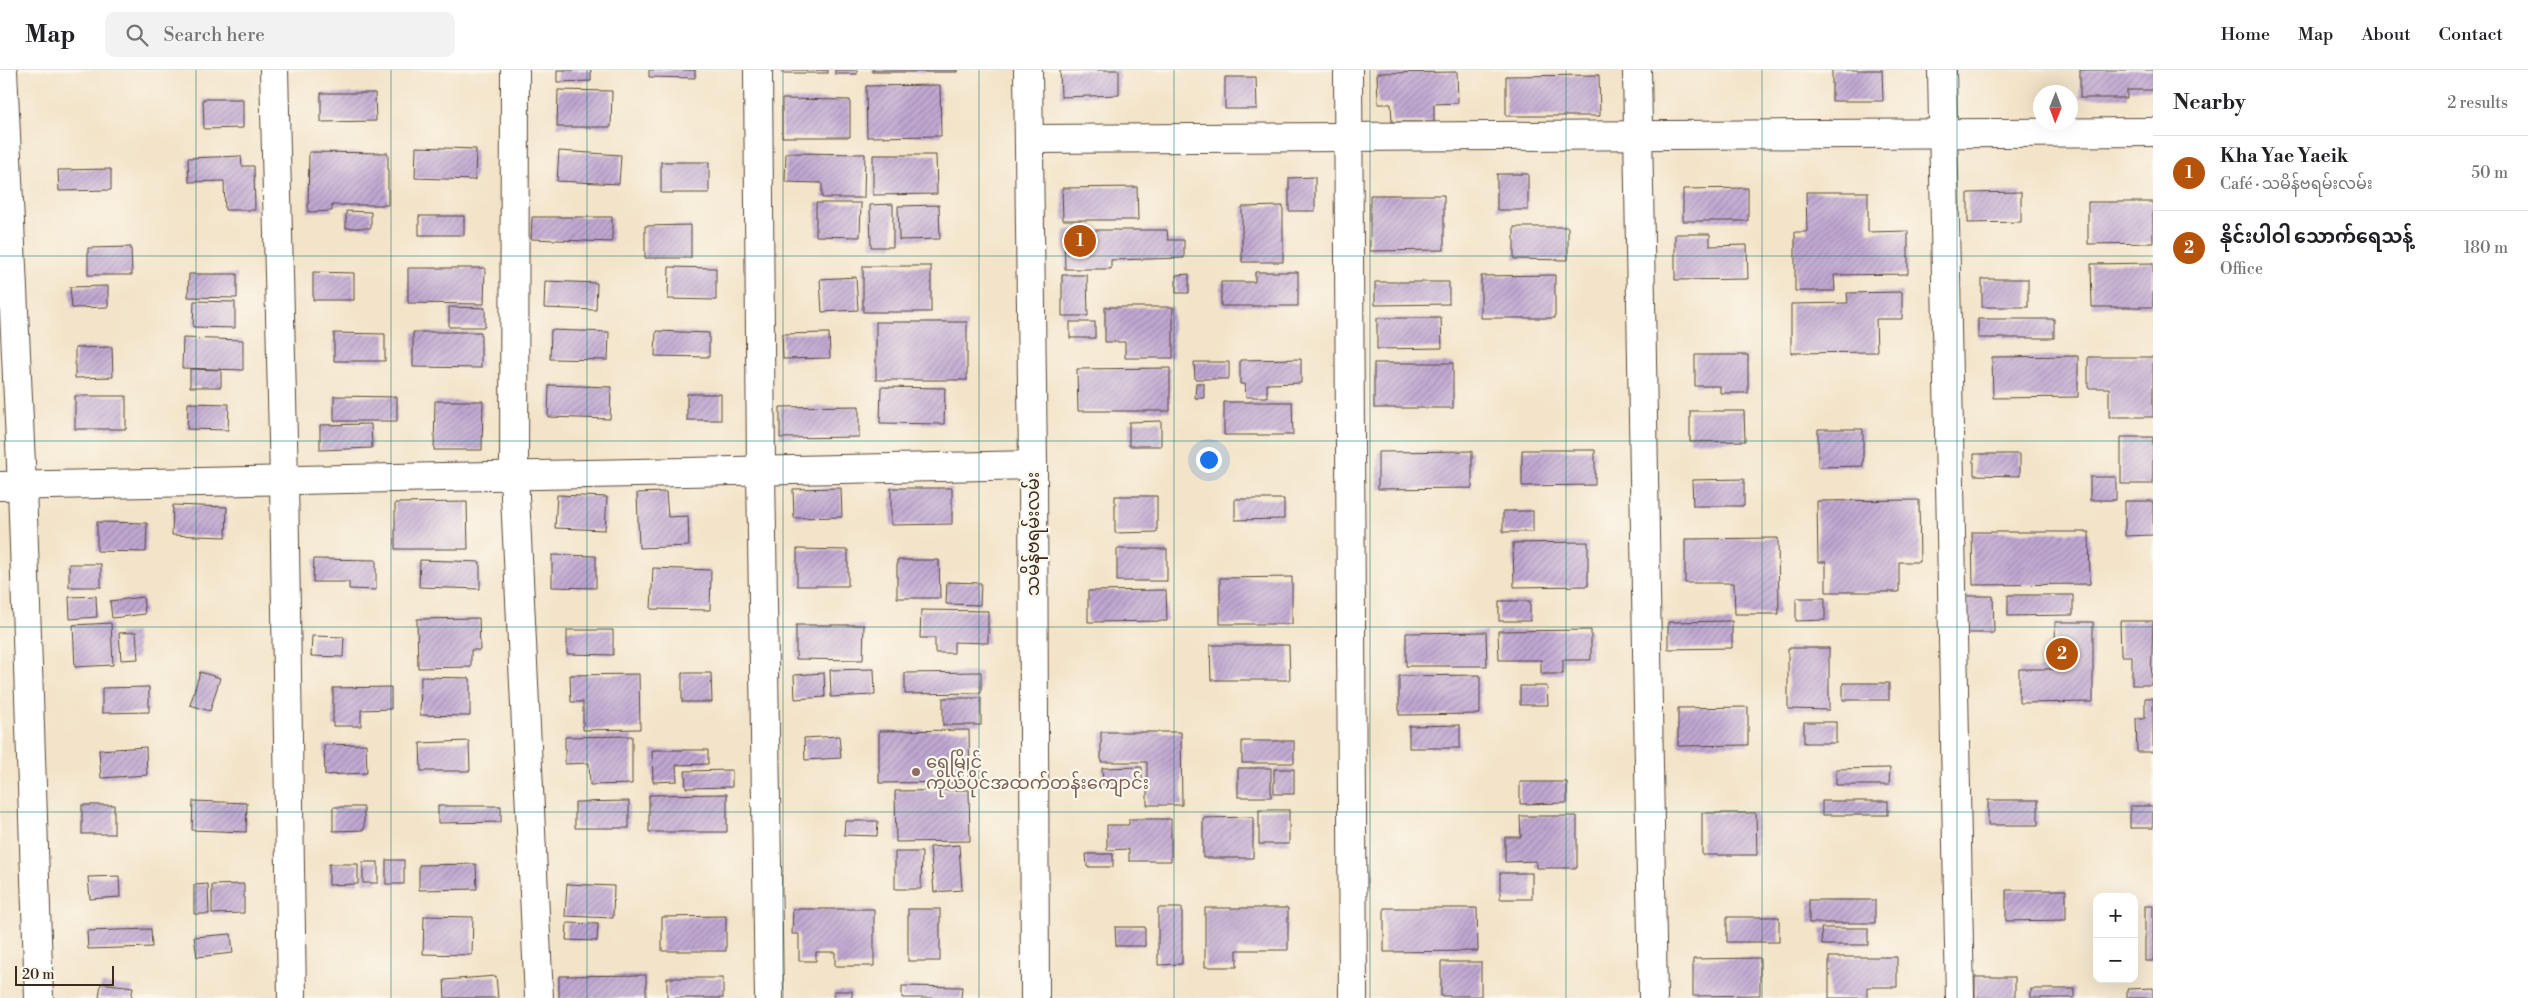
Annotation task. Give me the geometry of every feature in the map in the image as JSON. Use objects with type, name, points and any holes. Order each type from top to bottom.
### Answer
[{"type":"street","points":[[3,70],[11,486],[39,998]]},
{"type":"street","points":[[274,70],[284,480],[292,998]]},
{"type":"street","points":[[515,70],[514,475],[539,998]]},
{"type":"street","points":[[758,70],[761,470],[769,998]]},
{"type":"street","name":"သမိန်ဗရမ်းလမ်း","points":[[1028,70],[1033,465],[1035,998]]},
{"type":"street","points":[[1348,70],[1353,998]]},
{"type":"street","points":[[1637,70],[1653,998]]},
{"type":"street","points":[[1942,70],[1960,998]]},
{"type":"street","points":[[1030,139],[2153,132]]},
{"type":"street","points":[[11,486],[1033,465]]},
{"type":"building","points":[[557,70],[591,70],[591,81],[557,82]]},
{"type":"building","points":[[649,70],[695,70],[695,78],[649,77]]},
{"type":"building","points":[[782,70],[828,70],[828,73],[782,73]]},
{"type":"building","points":[[835,70],[857,70],[857,74],[835,74]]},
{"type":"building","points":[[872,70],[957,70],[957,72],[872,72]]},
{"type":"building","points":[[1060,70],[1119,70],[1119,95],[1061,97]]},
{"type":"building","points":[[1832,70],[1882,70],[1883,101],[1832,101]]},
{"type":"building","points":[[2080,70],[2153,70],[2153,90],[2127,90],[2127,98],[2080,98]]},
{"type":"building","points":[[1457,72],[1458,103],[1434,104],[1434,122],[1392,122],[1391,104],[1378,104],[1377,73]]},
{"type":"building","points":[[1599,75],[1600,116],[1506,116],[1506,76]]},
{"type":"building","points":[[1225,77],[1256,77],[1257,109],[1225,109]]},
{"type":"building","points":[[940,85],[941,136],[867,137],[866,86]]},
{"type":"building","points":[[558,90],[612,91],[611,127],[557,127]]},
{"type":"building","points":[[321,93],[375,93],[376,121],[321,122]]},
{"type":"building","points":[[203,99],[243,99],[243,128],[204,129]]},
{"type":"building","points":[[782,99],[850,100],[850,137],[782,137]]},
{"type":"building","points":[[416,147],[476,149],[475,180],[415,178]]},
{"type":"building","points":[[559,151],[621,155],[619,184],[557,181]]},
{"type":"building","points":[[309,152],[388,153],[388,205],[332,205],[332,211],[308,212]]},
{"type":"building","points":[[786,153],[865,154],[864,198],[822,198],[822,183],[785,182]]},
{"type":"building","points":[[873,155],[936,155],[937,194],[873,195]]},
{"type":"building","points":[[241,156],[242,166],[254,166],[255,210],[225,210],[224,181],[189,182],[188,158]]},
{"type":"building","points":[[661,162],[709,162],[709,193],[661,193]]},
{"type":"building","points":[[111,169],[111,190],[59,191],[58,170]]},
{"type":"building","points":[[1497,174],[1528,174],[1528,210],[1497,210]]},
{"type":"building","points":[[1315,177],[1315,211],[1289,211],[1289,178]]},
{"type":"building","points":[[1137,187],[1138,220],[1063,220],[1062,188]]},
{"type":"building","points":[[1748,188],[1748,221],[1683,221],[1683,189]]},
{"type":"building","points":[[1806,192],[1868,192],[1868,232],[1908,231],[1908,274],[1834,275],[1835,291],[1795,291],[1795,232],[1807,232]]},
{"type":"building","points":[[2021,192],[2021,222],[1968,223],[1968,193]]},
{"type":"building","points":[[1370,195],[1444,195],[1444,250],[1370,251]]},
{"type":"building","points":[[2088,202],[2153,202],[2153,243],[2088,244]]},
{"type":"building","points":[[816,203],[861,203],[860,237],[816,236]]},
{"type":"building","points":[[893,204],[893,247],[871,247],[870,205]]},
{"type":"building","points":[[939,205],[940,239],[899,240],[898,206]]},
{"type":"building","points":[[1283,206],[1283,262],[1242,262],[1242,207]]},
{"type":"building","points":[[346,211],[371,212],[371,228],[346,228]]},
{"type":"building","points":[[419,216],[464,216],[464,235],[419,235]]},
{"type":"building","points":[[532,217],[612,217],[612,242],[531,239]]},
{"type":"building","points":[[691,225],[691,258],[645,258],[645,226]]},
{"type":"building","points":[[1514,227],[1568,227],[1568,260],[1514,259]]},
{"type":"building","points":[[1064,230],[1167,230],[1168,240],[1184,240],[1184,258],[1111,260],[1111,269],[1065,269]]},
{"type":"building","points":[[1675,234],[1710,234],[1710,246],[1747,245],[1748,279],[1675,280]]},
{"type":"building","points":[[131,247],[132,275],[88,275],[88,248]]},
{"type":"building","points":[[2153,263],[2153,307],[2092,307],[2091,264]]},
{"type":"building","points":[[863,266],[931,266],[931,312],[863,312]]},
{"type":"building","points":[[669,267],[716,268],[716,300],[668,299]]},
{"type":"building","points":[[408,268],[485,268],[484,304],[408,303]]},
{"type":"building","points":[[313,272],[354,273],[354,300],[313,300]]},
{"type":"building","points":[[1255,272],[1298,272],[1298,306],[1221,306],[1221,282],[1255,282]]},
{"type":"building","points":[[189,274],[237,274],[237,298],[188,297]]},
{"type":"building","points":[[1189,274],[1189,293],[1176,293],[1176,275]]},
{"type":"building","points":[[1062,275],[1087,275],[1088,316],[1062,316]]},
{"type":"building","points":[[1555,275],[1555,318],[1481,318],[1481,276]]},
{"type":"building","points":[[856,277],[858,310],[822,312],[820,279]]},
{"type":"building","points":[[1982,279],[2028,279],[2028,307],[1982,307]]},
{"type":"building","points":[[545,281],[597,283],[596,310],[544,308]]},
{"type":"building","points":[[1375,282],[1449,282],[1449,304],[1375,305]]},
{"type":"building","points":[[108,286],[108,307],[72,308],[70,287]]},
{"type":"building","points":[[1902,292],[1902,319],[1876,319],[1877,352],[1791,353],[1791,304],[1848,303],[1847,293]]},
{"type":"building","points":[[194,301],[235,302],[235,328],[193,327]]},
{"type":"building","points":[[449,307],[485,308],[485,327],[449,327]]},
{"type":"building","points":[[1105,307],[1173,307],[1173,358],[1125,358],[1125,342],[1105,342]]},
{"type":"building","points":[[1377,318],[1441,318],[1442,348],[1377,349]]},
{"type":"building","points":[[1978,319],[2054,319],[2054,338],[1978,338]]},
{"type":"building","points":[[876,322],[967,322],[967,380],[876,380]]},
{"type":"building","points":[[1070,322],[1095,322],[1095,338],[1070,338]]},
{"type":"building","points":[[551,330],[609,332],[608,360],[550,359]]},
{"type":"building","points":[[656,331],[709,333],[709,357],[655,356]]},
{"type":"building","points":[[413,332],[481,332],[481,368],[413,367]]},
{"type":"building","points":[[334,333],[385,334],[385,361],[334,361]]},
{"type":"building","points":[[829,333],[830,358],[783,359],[782,334]]},
{"type":"building","points":[[183,338],[243,340],[243,370],[182,368]]},
{"type":"building","points":[[112,347],[113,377],[75,378],[75,348]]},
{"type":"building","points":[[1695,355],[1748,355],[1748,393],[1720,393],[1720,386],[1695,386]]},
{"type":"building","points":[[2078,356],[2078,397],[1993,398],[1992,357]]},
{"type":"building","points":[[2088,357],[2153,357],[2153,417],[2109,417],[2109,388],[2088,388]]},
{"type":"building","points":[[1301,359],[1301,383],[1267,384],[1267,397],[1246,397],[1245,384],[1240,384],[1240,360]]},
{"type":"building","points":[[1194,362],[1229,362],[1229,379],[1195,379]]},
{"type":"building","points":[[1374,363],[1453,363],[1453,408],[1374,408]]},
{"type":"building","points":[[1170,368],[1170,411],[1078,411],[1077,369]]},
{"type":"building","points":[[190,369],[221,370],[221,387],[190,387]]},
{"type":"building","points":[[1196,383],[1204,383],[1204,398],[1195,398]]},
{"type":"building","points":[[549,385],[611,387],[610,419],[548,417]]},
{"type":"building","points":[[881,387],[945,388],[944,424],[880,423]]},
{"type":"building","points":[[687,394],[721,394],[721,420],[687,420]]},
{"type":"building","points":[[75,396],[126,396],[126,429],[75,429]]},
{"type":"building","points":[[334,396],[397,397],[397,421],[334,421]]},
{"type":"building","points":[[435,401],[483,401],[482,450],[434,450]]},
{"type":"building","points":[[1224,402],[1292,402],[1293,435],[1224,435]]},
{"type":"building","points":[[188,403],[229,404],[228,430],[187,429]]},
{"type":"building","points":[[859,406],[859,437],[780,438],[780,407]]},
{"type":"building","points":[[1690,411],[1744,411],[1745,441],[1690,442]]},
{"type":"building","points":[[1161,421],[1161,446],[1129,446],[1129,422]]},
{"type":"building","points":[[371,424],[372,448],[320,450],[320,425]]},
{"type":"building","points":[[1818,429],[1863,429],[1863,466],[1818,467]]},
{"type":"building","points":[[2121,437],[2153,437],[2153,484],[2121,484]]},
{"type":"building","points":[[1522,450],[1595,450],[1595,485],[1522,486]]},
{"type":"building","points":[[1472,451],[1472,488],[1378,489],[1378,452]]},
{"type":"building","points":[[1974,454],[2020,454],[2020,476],[1974,475]]},
{"type":"building","points":[[2090,477],[2116,477],[2116,500],[2090,500]]},
{"type":"building","points":[[1744,479],[1744,506],[1693,506],[1692,480]]},
{"type":"building","points":[[841,488],[842,517],[794,518],[793,489]]},
{"type":"building","points":[[891,488],[952,488],[952,524],[891,525]]},
{"type":"building","points":[[666,492],[668,517],[688,516],[689,546],[639,548],[637,493]]},
{"type":"building","points":[[557,495],[607,497],[605,530],[555,528]]},
{"type":"building","points":[[1115,496],[1157,496],[1157,532],[1115,533]]},
{"type":"building","points":[[1235,499],[1284,499],[1284,519],[1235,520]]},
{"type":"building","points":[[1919,500],[1920,562],[1899,562],[1899,592],[1826,592],[1826,562],[1818,562],[1817,501]]},
{"type":"building","points":[[2125,501],[2153,501],[2153,535],[2125,536]]},
{"type":"building","points":[[467,502],[468,549],[395,549],[395,503]]},
{"type":"building","points":[[173,505],[227,507],[226,537],[172,535]]},
{"type":"building","points":[[1503,511],[1533,511],[1533,532],[1503,532]]},
{"type":"building","points":[[97,522],[147,523],[146,552],[97,551]]},
{"type":"building","points":[[1972,532],[2089,532],[2090,584],[1973,585]]},
{"type":"building","points":[[1778,538],[1779,614],[1735,614],[1734,583],[1685,583],[1685,539]]},
{"type":"building","points":[[1588,542],[1588,586],[1514,587],[1513,543]]},
{"type":"building","points":[[797,549],[848,550],[848,586],[797,586]]},
{"type":"building","points":[[1117,549],[1167,549],[1167,581],[1117,581]]},
{"type":"building","points":[[552,555],[596,556],[596,588],[552,587]]},
{"type":"building","points":[[314,559],[376,560],[376,590],[349,589],[349,582],[313,582]]},
{"type":"building","points":[[420,560],[480,562],[480,589],[419,587]]},
{"type":"building","points":[[897,560],[939,560],[940,598],[897,598]]},
{"type":"building","points":[[69,564],[101,564],[101,587],[69,587]]},
{"type":"building","points":[[653,568],[711,570],[710,610],[651,609]]},
{"type":"building","points":[[1292,577],[1292,624],[1220,624],[1220,578]]},
{"type":"building","points":[[947,582],[981,583],[980,605],[946,604]]},
{"type":"building","points":[[1166,590],[1167,621],[1088,622],[1088,591]]},
{"type":"building","points":[[2008,595],[2073,595],[2073,615],[2008,616]]},
{"type":"building","points":[[96,596],[97,617],[70,619],[69,597]]},
{"type":"building","points":[[1966,596],[1993,596],[1994,633],[1966,633]]},
{"type":"building","points":[[143,597],[145,614],[112,618],[110,601]]},
{"type":"building","points":[[1796,598],[1825,598],[1825,620],[1796,621]]},
{"type":"building","points":[[1499,601],[1530,601],[1530,621],[1499,621]]},
{"type":"building","points":[[921,610],[988,611],[988,643],[954,642],[954,653],[935,653],[935,638],[920,638]]},
{"type":"building","points":[[479,618],[480,650],[471,650],[471,667],[418,668],[417,619]]},
{"type":"building","points":[[1732,621],[1732,648],[1668,649],[1668,622]]},
{"type":"building","points":[[2120,621],[2153,621],[2151,685],[2132,685],[2132,656],[2121,656]]},
{"type":"building","points":[[2055,622],[2093,622],[2093,702],[2019,703],[2019,669],[2056,669]]},
{"type":"building","points":[[111,623],[113,665],[75,667],[73,625]]},
{"type":"building","points":[[796,625],[864,625],[863,660],[796,659]]},
{"type":"building","points":[[567,630],[613,630],[613,655],[567,654]]},
{"type":"building","points":[[1591,630],[1591,660],[1563,660],[1563,674],[1541,674],[1541,660],[1499,660],[1498,631]]},
{"type":"building","points":[[136,632],[138,659],[121,660],[119,633]]},
{"type":"building","points":[[1486,632],[1487,666],[1406,666],[1406,633]]},
{"type":"building","points":[[312,636],[344,637],[343,657],[311,656]]},
{"type":"building","points":[[1210,645],[1289,645],[1290,680],[1211,680]]},
{"type":"building","points":[[1788,648],[1829,648],[1829,710],[1788,709]]},
{"type":"building","points":[[874,669],[875,695],[831,697],[830,670]]},
{"type":"building","points":[[200,672],[220,678],[210,711],[190,705]]},
{"type":"building","points":[[981,672],[981,693],[905,694],[905,673]]},
{"type":"building","points":[[682,673],[711,673],[712,702],[682,702]]},
{"type":"building","points":[[824,673],[825,697],[795,699],[794,675]]},
{"type":"building","points":[[639,674],[640,729],[583,730],[583,702],[571,702],[570,675]]},
{"type":"building","points":[[1480,675],[1480,714],[1399,715],[1399,676]]},
{"type":"building","points":[[421,677],[470,678],[470,716],[420,715]]},
{"type":"building","points":[[1843,683],[1889,683],[1889,700],[1843,700]]},
{"type":"building","points":[[1520,686],[1547,686],[1548,705],[1520,705]]},
{"type":"building","points":[[149,687],[149,712],[102,713],[102,688]]},
{"type":"building","points":[[391,687],[391,709],[361,710],[361,726],[333,726],[333,688]]},
{"type":"building","points":[[943,698],[981,698],[981,725],[943,725]]},
{"type":"building","points":[[2145,698],[2153,698],[2153,752],[2137,752],[2136,718],[2145,718]]},
{"type":"building","points":[[1748,707],[1748,745],[1678,746],[1678,708]]},
{"type":"building","points":[[1804,722],[1836,722],[1836,743],[1804,743]]},
{"type":"building","points":[[1460,725],[1460,748],[1409,748],[1409,726]]},
{"type":"building","points":[[969,730],[970,782],[879,783],[879,731]]},
{"type":"building","points":[[1101,732],[1181,732],[1182,805],[1147,805],[1147,762],[1101,762]]},
{"type":"building","points":[[632,736],[632,784],[590,785],[589,763],[565,764],[565,737]]},
{"type":"building","points":[[839,736],[841,758],[805,760],[804,738]]},
{"type":"building","points":[[469,741],[470,771],[421,771],[420,743]]},
{"type":"building","points":[[1242,741],[1294,741],[1294,763],[1242,763]]},
{"type":"building","points":[[366,744],[367,773],[325,775],[324,745]]},
{"type":"building","points":[[146,747],[147,775],[101,778],[99,750]]},
{"type":"building","points":[[652,750],[708,750],[708,764],[676,765],[677,781],[653,782]]},
{"type":"building","points":[[1142,767],[1142,782],[1103,782],[1102,768]]},
{"type":"building","points":[[1238,768],[1271,768],[1271,797],[1238,797]]},
{"type":"building","points":[[1890,768],[1889,785],[1836,785],[1836,769]]},
{"type":"building","points":[[1274,769],[1294,769],[1294,794],[1274,794]]},
{"type":"building","points":[[732,770],[732,787],[686,788],[685,771]]},
{"type":"building","points":[[1520,782],[1567,782],[1567,803],[1520,804]]},
{"type":"building","points":[[969,790],[970,841],[896,842],[895,791]]},
{"type":"building","points":[[727,794],[727,832],[649,832],[649,795]]},
{"type":"building","points":[[1988,800],[2038,800],[2038,825],[1988,825]]},
{"type":"building","points":[[193,801],[247,803],[246,832],[192,830]]},
{"type":"building","points":[[629,801],[629,828],[575,828],[575,802]]},
{"type":"building","points":[[1822,801],[1888,801],[1888,815],[1822,815]]},
{"type":"building","points":[[82,805],[114,805],[114,834],[82,834]]},
{"type":"building","points":[[438,806],[501,806],[501,822],[438,823]]},
{"type":"building","points":[[2130,806],[2153,806],[2153,828],[2130,828]]},
{"type":"building","points":[[333,807],[364,807],[364,830],[333,831]]},
{"type":"building","points":[[1259,810],[1289,810],[1289,844],[1259,844]]},
{"type":"building","points":[[1702,813],[1756,813],[1757,855],[1702,855]]},
{"type":"building","points":[[1520,816],[1577,816],[1577,868],[1536,868],[1536,861],[1505,862],[1505,837],[1521,837]]},
{"type":"building","points":[[1253,817],[1253,858],[1203,858],[1203,818]]},
{"type":"building","points":[[1129,819],[1171,819],[1171,861],[1129,861],[1129,849],[1107,850],[1107,825],[1129,825]]},
{"type":"building","points":[[845,821],[878,821],[877,836],[844,835]]},
{"type":"building","points":[[959,845],[962,890],[934,892],[930,847]]},
{"type":"building","points":[[895,852],[922,852],[921,889],[895,889]]},
{"type":"building","points":[[1086,854],[1113,854],[1113,867],[1087,867]]},
{"type":"building","points":[[386,860],[404,860],[404,884],[386,884]]},
{"type":"building","points":[[363,862],[378,862],[378,883],[363,883]]},
{"type":"building","points":[[329,864],[358,864],[358,884],[329,885]]},
{"type":"building","points":[[476,864],[477,889],[419,890],[419,865]]},
{"type":"building","points":[[1500,873],[1532,873],[1532,899],[1500,899]]},
{"type":"building","points":[[119,876],[120,897],[90,899],[88,877]]},
{"type":"building","points":[[208,884],[209,914],[194,914],[194,885]]},
{"type":"building","points":[[244,884],[244,913],[212,914],[212,885]]},
{"type":"building","points":[[567,884],[614,886],[613,918],[565,916]]},
{"type":"building","points":[[2006,890],[2066,890],[2066,920],[2006,921]]},
{"type":"building","points":[[1809,900],[1875,900],[1875,923],[1809,923]]},
{"type":"building","points":[[2145,906],[2153,906],[2153,961],[2145,961]]},
{"type":"building","points":[[1158,908],[1182,908],[1182,964],[1158,965]]},
{"type":"building","points":[[1205,908],[1288,908],[1288,950],[1237,950],[1237,967],[1205,967]]},
{"type":"building","points":[[1384,908],[1477,908],[1478,951],[1384,952]]},
{"type":"building","points":[[793,909],[874,909],[874,966],[835,966],[835,952],[816,952],[816,961],[799,961],[799,934],[792,934]]},
{"type":"building","points":[[908,909],[940,909],[940,961],[908,961]]},
{"type":"building","points":[[424,916],[473,917],[472,955],[423,954]]},
{"type":"building","points":[[726,916],[726,951],[662,951],[662,917]]},
{"type":"building","points":[[1727,917],[1779,917],[1779,942],[1727,942]]},
{"type":"building","points":[[567,923],[598,924],[597,941],[566,940]]},
{"type":"building","points":[[1115,927],[1145,927],[1145,946],[1116,946]]},
{"type":"building","points":[[1821,928],[1868,928],[1868,945],[1822,945]]},
{"type":"building","points":[[151,929],[152,947],[88,949],[87,931]]},
{"type":"building","points":[[231,934],[233,953],[197,957],[194,937]]},
{"type":"building","points":[[1829,957],[1897,957],[1897,987],[1867,987],[1867,998],[1829,998]]},
{"type":"building","points":[[1760,958],[1760,995],[1693,996],[1693,959]]},
{"type":"building","points":[[1441,962],[1481,962],[1481,996],[1441,996]]},
{"type":"building","points":[[646,975],[646,998],[559,998],[559,976]]},
{"type":"building","points":[[496,976],[498,998],[445,998],[444,980]]},
{"type":"building","points":[[1975,977],[2015,977],[2015,998],[1975,998]]},
{"type":"building","points":[[667,978],[723,978],[723,998],[667,998]]},
{"type":"building","points":[[101,983],[133,987],[131,998],[99,998]]},
{"type":"building","points":[[902,986],[962,987],[961,998],[902,998]]},
{"type":"building","points":[[2153,988],[2153,998],[2127,998],[2127,989]]},
{"type":"building","points":[[2031,989],[2074,989],[2074,998],[2031,998]]},
{"type":"building","points":[[834,991],[852,991],[852,998],[834,998]]},
{"type":"place","name":"Kha Yae Yaeik","points":[[1080,241]]},
{"type":"place","name":"နိုင်းပါဝါ သောက်ရေသန့်","points":[[2062,654]]},
{"type":"place","name":"ရွှေမြိုင် ကိုယ်ပိုင်အထက်တန်းကျောင်း","points":[[916,772]]}]
